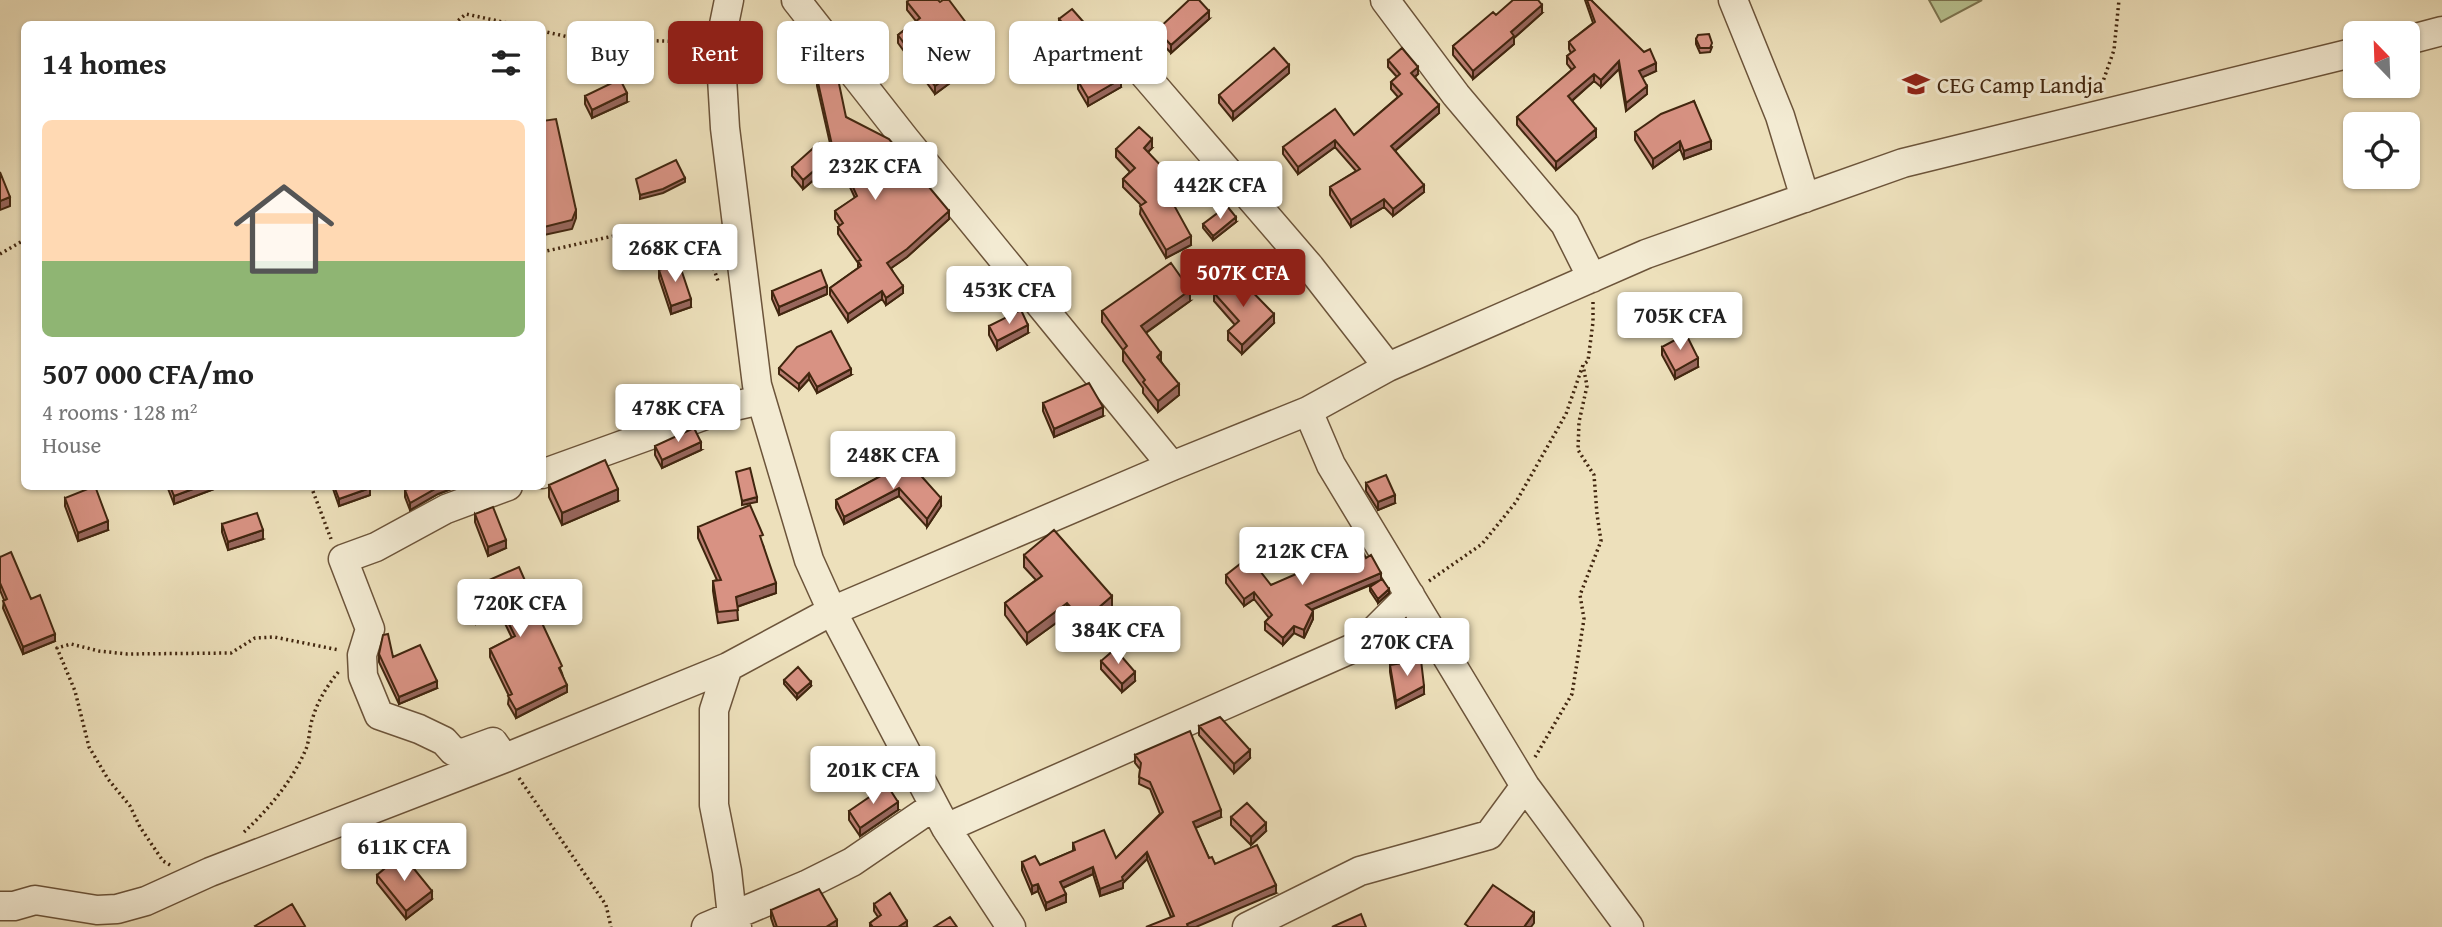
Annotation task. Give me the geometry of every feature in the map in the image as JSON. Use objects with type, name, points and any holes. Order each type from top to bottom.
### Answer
[{"type":"street","points":[[796,0],[905,139],[1172,466]]},
{"type":"street","points":[[1385,0],[1456,94],[1565,224],[1592,278]]},
{"type":"street","points":[[1733,0],[1780,116],[1805,198]]},
{"type":"street","points":[[726,11],[720,44],[725,128],[761,400],[809,560],[832,611],[940,817],[1011,927]]},
{"type":"street","points":[[2420,37],[2442,31]]},
{"type":"street","points":[[0,906],[14,906],[35,900],[97,910],[117,909],[146,901],[210,872],[505,758],[727,667],[832,611],[1308,411],[1388,367],[1647,254],[1903,163],[2343,55]]},
{"type":"street","points":[[1152,84],[1310,267],[1388,367]]},
{"type":"street","points":[[546,473],[725,408],[761,400]]},
{"type":"street","points":[[1308,411],[1331,465],[1523,782],[1627,925]]},
{"type":"street","points":[[497,490],[446,509],[376,547],[343,559],[370,629],[362,655],[363,676],[379,715],[444,741],[453,751],[463,753],[493,742],[505,758]]},
{"type":"street","points":[[706,927],[734,922],[940,817],[1360,645],[1410,595]]},
{"type":"street","points":[[727,667],[714,710],[714,805],[734,922]]},
{"type":"street","points":[[1247,927],[1360,871],[1489,835],[1523,782]]},
{"type":"path","points":[[2092,117],[2114,50],[2119,0]]},
{"type":"path","points":[[546,32],[573,38],[690,42],[711,27],[726,11]]},
{"type":"path","points":[[458,21],[466,14],[498,21]]},
{"type":"path","points":[[546,250],[640,230],[688,241],[714,269],[718,281]]},
{"type":"path","points":[[0,254],[21,242]]},
{"type":"path","points":[[1410,595],[1482,544],[1516,502],[1566,414],[1583,365],[1588,361],[1593,322],[1592,278]]},
{"type":"path","points":[[1523,782],[1572,694],[1584,619],[1580,595],[1601,541],[1594,474],[1578,450],[1579,422],[1587,386],[1583,365]]},
{"type":"path","points":[[313,490],[333,544],[343,559]]},
{"type":"path","points":[[173,866],[163,861],[140,827],[130,806],[108,779],[89,747],[75,691],[57,648],[71,645],[127,654],[231,653],[255,638],[274,638],[339,650]]},
{"type":"path","points":[[242,834],[261,816],[297,766],[307,747],[313,716],[330,682],[345,662]]},
{"type":"path","points":[[505,758],[606,905],[611,927]]},
{"type":"green space","points":[[1929,0],[1982,0],[1941,22]]},
{"type":"building","points":[[949,0],[965,21],[916,21],[920,18],[907,2]]},
{"type":"building","points":[[1189,0],[1199,0],[1209,11],[1171,45],[1167,41],[1167,21]]},
{"type":"building","points":[[1513,0],[1538,0],[1542,5],[1511,32],[1514,36],[1473,71],[1453,46],[1493,12],[1496,15]]},
{"type":"building","points":[[1587,0],[1591,0],[1644,52],[1650,49],[1656,63],[1639,71],[1647,86],[1626,103],[1619,61],[1601,80],[1594,74],[1568,96],[1596,129],[1556,162],[1517,117],[1575,67],[1567,56],[1575,50],[1569,42],[1595,22]]},
{"type":"building","points":[[1072,9],[1083,21],[1061,21],[1059,19]]},
{"type":"building","points":[[1709,34],[1712,43],[1710,48],[1700,48],[1696,39],[1698,35]]},
{"type":"building","points":[[1274,48],[1289,65],[1233,112],[1219,95]]},
{"type":"building","points":[[1402,48],[1418,67],[1411,73],[1439,105],[1391,146],[1424,185],[1393,209],[1384,199],[1351,220],[1330,187],[1360,169],[1335,140],[1298,167],[1283,147],[1335,109],[1354,135],[1402,94],[1391,82],[1400,74],[1388,60]]},
{"type":"building","points":[[610,84],[622,84],[627,93],[592,110],[585,96]]},
{"type":"building","points":[[818,84],[839,84],[846,117],[889,139],[949,211],[907,249],[887,263],[903,286],[886,298],[882,291],[848,314],[830,288],[861,266],[858,261],[861,260],[838,227],[843,223],[835,211],[857,196],[837,152],[834,154]]},
{"type":"building","points":[[1080,84],[1112,84],[1088,98]]},
{"type":"building","points":[[1694,101],[1711,141],[1684,151],[1680,141],[1653,159],[1635,132],[1661,114]]},
{"type":"building","points":[[556,119],[576,210],[572,220],[546,226],[546,120]]},
{"type":"building","points":[[1139,127],[1152,139],[1144,148],[1166,171],[1159,178],[1191,236],[1166,250],[1140,206],[1146,202],[1123,179],[1135,168],[1116,149]]},
{"type":"building","points":[[819,143],[830,157],[803,180],[792,167]]},
{"type":"building","points":[[676,160],[685,178],[663,189],[640,195],[636,179]]},
{"type":"building","points":[[0,172],[10,197],[0,201]]},
{"type":"building","points":[[1227,206],[1236,217],[1213,236],[1203,224]]},
{"type":"building","points":[[679,263],[691,299],[671,306],[659,270]]},
{"type":"building","points":[[1171,263],[1190,290],[1141,326],[1161,353],[1157,357],[1179,384],[1158,401],[1123,350],[1127,346],[1102,311]]},
{"type":"building","points":[[821,270],[827,286],[779,307],[772,291]]},
{"type":"building","points":[[1235,274],[1274,314],[1242,345],[1228,331],[1239,321],[1214,293]]},
{"type":"building","points":[[1021,310],[1028,325],[997,341],[989,326]]},
{"type":"building","points":[[831,331],[851,369],[817,387],[809,373],[799,384],[779,368],[797,347]]},
{"type":"building","points":[[1686,334],[1698,358],[1675,371],[1662,347]]},
{"type":"building","points":[[1089,383],[1103,407],[1054,429],[1043,403]]},
{"type":"building","points":[[694,428],[701,442],[662,460],[655,446]]},
{"type":"building","points":[[906,459],[941,498],[927,519],[899,488],[844,517],[836,500],[894,469]]},
{"type":"building","points":[[605,460],[618,489],[562,513],[549,485]]},
{"type":"building","points":[[750,468],[757,497],[742,501],[736,472]]},
{"type":"building","points":[[1386,475],[1395,495],[1378,502],[1366,483]]},
{"type":"building","points":[[85,490],[96,490],[108,521],[78,533],[65,498]]},
{"type":"building","points":[[172,490],[190,490],[174,496]]},
{"type":"building","points":[[336,490],[364,490],[339,499]]},
{"type":"building","points":[[405,490],[433,490],[410,503]]},
{"type":"building","points":[[750,505],[763,535],[760,536],[776,583],[736,597],[738,610],[718,612],[713,581],[721,580],[698,527]]},
{"type":"building","points":[[493,507],[506,540],[488,547],[475,514]]},
{"type":"building","points":[[257,513],[263,530],[228,542],[222,524]]},
{"type":"building","points":[[1054,530],[1112,596],[1083,621],[1067,603],[1027,633],[1005,603],[1042,576],[1024,555]]},
{"type":"building","points":[[1360,546],[1366,558],[1371,555],[1381,573],[1306,605],[1313,611],[1304,630],[1294,626],[1283,638],[1265,622],[1272,615],[1254,592],[1244,599],[1226,575],[1249,557],[1271,585]]},
{"type":"building","points":[[11,552],[31,599],[40,595],[55,634],[23,647],[3,601],[7,599],[0,583],[0,557]]},
{"type":"building","points":[[519,567],[530,592],[528,593],[562,666],[559,668],[567,685],[516,710],[508,696],[512,694],[490,649],[515,636],[500,606],[476,616],[464,591]]},
{"type":"building","points":[[1382,579],[1389,589],[1378,599],[1370,587]]},
{"type":"building","points":[[1406,618],[1412,626],[1401,633],[1397,627]]},
{"type":"building","points":[[388,634],[393,657],[420,645],[437,681],[399,697],[379,654],[383,635]]},
{"type":"building","points":[[1115,649],[1135,672],[1122,684],[1101,661]]},
{"type":"building","points":[[1421,660],[1424,686],[1396,701],[1390,665]]},
{"type":"building","points":[[798,667],[811,682],[797,694],[784,680]]},
{"type":"building","points":[[1220,717],[1250,750],[1234,764],[1199,726]]},
{"type":"building","points":[[1190,731],[1221,810],[1193,822],[1209,858],[1212,857],[1215,864],[1257,845],[1276,885],[1187,924],[1188,927],[1146,927],[1174,916],[1147,852],[1122,877],[1123,880],[1100,889],[1093,867],[1060,882],[1066,894],[1046,903],[1038,884],[1032,886],[1022,862],[1035,856],[1040,865],[1075,850],[1073,843],[1104,830],[1116,858],[1163,812],[1150,782],[1139,777],[1141,763],[1135,755]]},
{"type":"building","points":[[887,785],[898,802],[860,828],[849,811]]},
{"type":"building","points":[[1247,803],[1266,823],[1251,837],[1231,817]]},
{"type":"building","points":[[402,854],[432,891],[406,911],[377,875]]},
{"type":"building","points":[[1493,885],[1534,913],[1524,927],[1469,927],[1465,924]]},
{"type":"building","points":[[819,889],[837,920],[826,927],[777,927],[771,910]]},
{"type":"building","points":[[890,893],[907,921],[898,927],[873,927],[870,923],[881,915],[874,904]]},
{"type":"building","points":[[292,904],[305,926],[255,926]]},
{"type":"building","points":[[1361,914],[1366,927],[1332,927]]},
{"type":"building","points":[[950,917],[957,927],[934,927]]},
{"type":"place","name":"CEG Camp Landja","points":[[1916,84]]}]
